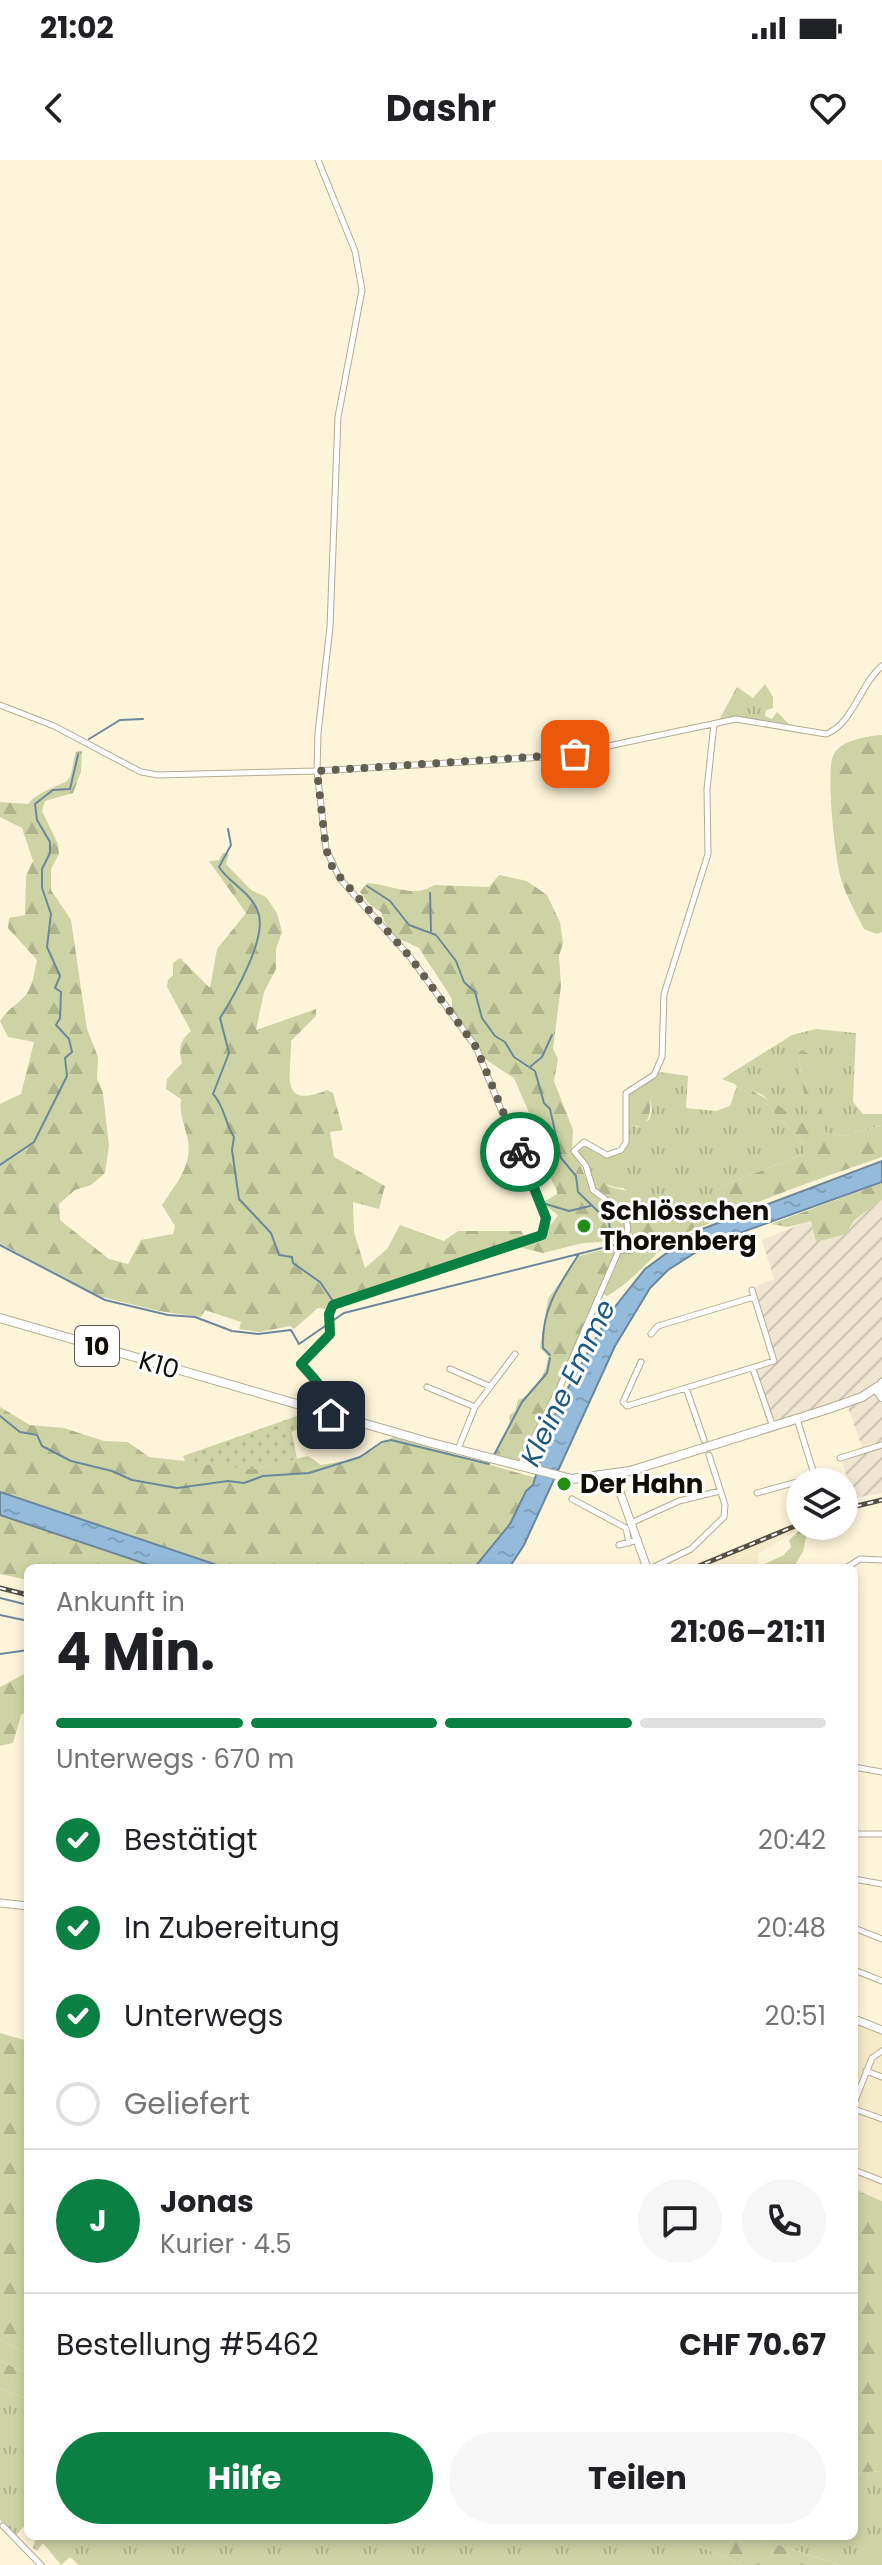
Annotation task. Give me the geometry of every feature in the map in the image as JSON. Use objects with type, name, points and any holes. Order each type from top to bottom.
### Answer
[{"type":"main road","name":"K10","points":[[0,1318],[331,1415]]},
{"type":"main road","name":"10","points":[[331,1415],[564,1478],[614,1475],[880,1391]]},
{"type":"street","points":[[318,160],[355,251],[362,290],[338,417],[332,605],[317,771],[326,849],[333,869],[410,957],[476,1047],[547,1225],[542,1235],[532,1240],[340,1301],[331,1309],[328,1338],[301,1364],[318,1383],[331,1406],[331,1415]]},
{"type":"street","points":[[0,705],[45,722],[148,774],[317,771],[561,756],[714,724],[752,720],[812,734],[829,733],[840,726],[866,683],[882,666]]},
{"type":"street","points":[[519,1467],[559,1389],[625,1237],[628,1222],[625,1214],[593,1190],[586,1166],[574,1151],[584,1142],[607,1155],[621,1150],[626,1140],[626,1093],[654,1075],[661,1064],[664,994],[706,867],[707,789],[714,724]]},
{"type":"street","points":[[641,1362],[625,1405],[774,1361],[753,1294],[658,1326],[651,1334]]},
{"type":"street","points":[[457,1450],[475,1407],[515,1354]]},
{"type":"street","points":[[753,1368],[772,1424]]},
{"type":"street","points":[[450,1369],[489,1386]]},
{"type":"street","points":[[427,1387],[475,1407]]},
{"type":"street","points":[[686,1388],[704,1440]]},
{"type":"street","points":[[757,1493],[815,1477],[797,1418]]},
{"type":"street","points":[[840,1458],[882,1445]]},
{"type":"street","points":[[659,1564],[691,1549],[724,1517],[726,1510],[709,1455]]},
{"type":"street","points":[[614,1475],[648,1564]]},
{"type":"street","points":[[631,1523],[679,1501],[720,1491]]},
{"type":"street","points":[[572,1499],[626,1528],[629,1543]]},
{"type":"street","points":[[619,1545],[638,1540]]},
{"type":"street","points":[[852,1564],[860,1559],[882,1560]]},
{"type":"street","points":[[858,1768],[882,1772]]},
{"type":"street","points":[[858,1834],[882,1834]]},
{"type":"street","points":[[858,1880],[882,1884]]},
{"type":"street","points":[[0,1903],[24,1906]]},
{"type":"street","points":[[858,1930],[882,1939]]},
{"type":"street","points":[[858,1972],[882,1981]]},
{"type":"street","points":[[858,2021],[882,2030]]},
{"type":"street","points":[[858,2094],[872,2058],[882,2051]]},
{"type":"street","points":[[866,2071],[882,2077]]},
{"type":"street","points":[[858,2108],[882,2119]]},
{"type":"street","points":[[858,2172],[882,2181]]},
{"type":"street","points":[[3,2526],[41,2565]]},
{"type":"shaded area","points":[[882,1200],[882,1493],[858,1497],[858,1468],[844,1468],[840,1456],[862,1447],[847,1405],[767,1423],[751,1371],[770,1359],[749,1289],[774,1279],[762,1240],[811,1220],[815,1231],[854,1220]]},
{"type":"shaded area","points":[[786,1527],[786,1537],[759,1553],[758,1564],[695,1564]]},
{"type":"shaded area","points":[[858,2024],[882,2033],[882,2201],[858,2191]]},
{"type":"green space","points":[[765,684],[773,697],[773,708],[766,710],[765,716],[772,719],[777,712],[790,725],[750,718],[719,720],[737,687],[753,698]]},
{"type":"green space","points":[[882,735],[882,932],[877,934],[864,929],[841,879],[830,780],[833,756],[841,746],[854,740]]},
{"type":"green space","points":[[82,751],[81,772],[73,793],[45,801],[42,811],[58,844],[59,854],[51,869],[51,890],[71,920],[87,1029],[98,1057],[97,1079],[103,1093],[109,1146],[105,1173],[91,1185],[75,1190],[59,1204],[60,1220],[109,1259],[128,1264],[141,1240],[173,1234],[175,1226],[162,1205],[183,1172],[189,1146],[181,1114],[181,1099],[166,1089],[167,1079],[182,1063],[181,1045],[191,1031],[167,987],[173,975],[173,963],[180,958],[210,988],[217,949],[246,913],[209,861],[219,860],[223,853],[229,854],[226,864],[251,890],[266,897],[277,913],[282,932],[276,949],[276,969],[264,992],[256,1030],[316,1009],[316,1016],[291,1041],[291,1085],[294,1092],[300,1095],[327,1090],[333,1093],[343,1130],[330,1132],[334,1157],[385,1186],[379,1209],[353,1202],[354,1232],[365,1268],[387,1249],[400,1225],[444,1241],[458,1231],[521,1231],[527,1239],[337,1300],[328,1309],[318,1308],[294,1329],[290,1326],[259,1332],[239,1329],[241,1322],[205,1310],[201,1317],[159,1311],[94,1295],[0,1243],[0,1104],[21,1094],[34,1042],[8,1037],[0,1021],[29,990],[37,960],[8,928],[9,918],[25,915],[26,876],[33,861],[22,828],[0,817],[0,802],[28,804],[39,794],[64,783],[70,777],[76,752]]},
{"type":"green space","points":[[499,875],[527,881],[547,895],[560,922],[563,943],[559,956],[561,986],[553,1049],[558,1059],[554,1081],[573,1130],[572,1151],[587,1181],[599,1198],[622,1215],[624,1229],[621,1241],[583,1243],[543,1253],[519,1247],[544,1235],[558,1215],[542,1203],[557,1191],[542,1161],[537,1131],[514,1078],[485,1059],[452,1010],[452,999],[419,948],[391,933],[381,912],[370,905],[360,892],[367,883],[410,891],[434,885],[489,887]]},
{"type":"green space","points":[[816,1029],[856,1033],[853,1102],[863,1114],[882,1114],[882,1125],[843,1136],[826,1133],[798,1055],[809,1121],[799,1125],[761,1094],[722,1079],[792,1035]]},
{"type":"green space","points":[[802,1050],[811,1055],[826,1133],[843,1136],[882,1125],[882,1157],[774,1196],[685,1233],[671,1241],[616,1290],[607,1296],[601,1293],[631,1229],[625,1209],[598,1193],[590,1172],[610,1187],[636,1193],[647,1209],[653,1211],[699,1199],[724,1185],[804,1154],[804,1144],[767,1105],[735,1085],[739,1083],[782,1108],[799,1124],[808,1121],[798,1054]]},
{"type":"green space","points":[[660,1072],[688,1076],[686,1108],[716,1111],[730,1106],[737,1086],[767,1105],[804,1144],[804,1154],[724,1185],[709,1196],[687,1204],[664,1210],[647,1209],[623,1188],[594,1176],[583,1163],[577,1148],[582,1144],[610,1157],[621,1152],[627,1140],[627,1123],[637,1127],[649,1120],[652,1110],[647,1081]]},
{"type":"green space","points":[[648,1082],[650,1113],[647,1120],[643,1125],[627,1123],[626,1100],[630,1090]]},
{"type":"green space","points":[[882,1183],[882,1200],[854,1220],[846,1234],[816,1242],[811,1221],[788,1227],[771,1224]]},
{"type":"green space","points":[[618,1246],[557,1389],[519,1462],[495,1455],[518,1400],[535,1388],[545,1369],[548,1356],[540,1348],[548,1299],[579,1256]]},
{"type":"green space","points":[[0,1407],[30,1425],[64,1428],[104,1441],[128,1442],[149,1457],[255,1469],[308,1456],[321,1465],[356,1459],[393,1437],[536,1478],[510,1524],[477,1564],[214,1564],[0,1492]]},
{"type":"green space","points":[[300,1415],[305,1417],[304,1427],[292,1432],[297,1459],[255,1469],[186,1463],[183,1456]]},
{"type":"green space","points":[[0,1515],[146,1564],[24,1564],[24,1579],[0,1574]]},
{"type":"green space","points":[[789,1540],[805,1540],[796,1564],[765,1564],[784,1555],[791,1547]]},
{"type":"green space","points":[[24,1674],[24,1713],[13,1743],[0,1746],[0,1687]]},
{"type":"green space","points":[[0,2033],[24,2040],[24,2352],[0,2339]]},
{"type":"green space","points":[[858,2191],[882,2201],[882,2471],[858,2473]]},
{"type":"green space","points":[[0,2339],[24,2352],[24,2372],[0,2361]]},
{"type":"green space","points":[[0,2361],[24,2372],[24,2397],[0,2388]]},
{"type":"green space","points":[[0,2388],[24,2397],[24,2527],[16,2536],[0,2520]]},
{"type":"green space","points":[[882,2471],[882,2565],[841,2565],[763,2540],[858,2540],[858,2473]]},
{"type":"green space","points":[[35,2540],[685,2540],[744,2565],[79,2565],[70,2557],[61,2565],[43,2543],[37,2551],[33,2548]]},
{"type":"green space","points":[[685,2540],[763,2540],[841,2565],[744,2565]]},
{"type":"water","points":[[882,1161],[882,1182],[709,1244],[668,1270],[650,1288],[615,1346],[524,1545],[512,1564],[477,1564],[510,1524],[526,1491],[533,1485],[553,1418],[610,1313],[645,1269],[697,1231]]},
{"type":"water","points":[[0,1492],[214,1564],[146,1564],[0,1515]]},
{"type":"waterway","points":[[89,739],[120,720],[143,719]]},
{"type":"waterway","points":[[0,1165],[34,1142],[67,1076],[65,1058],[72,1052],[69,1039],[56,1025],[60,1018],[61,992],[55,988],[60,976],[47,947],[51,914],[42,888],[42,869],[50,853],[50,842],[37,820],[35,804],[53,790],[70,789],[78,755]]},
{"type":"waterway","points":[[228,829],[231,845],[219,867],[255,905],[260,923],[248,966],[220,1018],[229,1053],[213,1094],[234,1137],[232,1150],[239,1199],[271,1233],[279,1255],[292,1257],[293,1263],[320,1282],[333,1301]]},
{"type":"waterway","points":[[367,886],[390,901],[409,925],[436,935],[456,961],[464,982],[475,992],[482,1018],[495,1036],[505,1042],[514,1057],[535,1071],[544,1103],[550,1109],[561,1158],[576,1176],[578,1192],[609,1222],[612,1246]]},
{"type":"waterway","points":[[430,893],[431,931]]},
{"type":"waterway","points":[[531,1066],[542,1057],[552,1035]]},
{"type":"waterway","points":[[546,1204],[569,1211],[590,1206]]},
{"type":"waterway","points":[[624,1243],[693,1234]]},
{"type":"waterway","points":[[0,1245],[105,1300],[168,1315],[195,1317],[232,1331],[258,1334],[291,1330],[299,1344],[344,1313],[618,1244]]},
{"type":"waterway","name":"Kleine Emme","points":[[550,1355],[543,1348],[548,1310],[579,1254]]},
{"type":"waterway","name":"Kleine Emme","points":[[494,1455],[522,1402],[547,1373],[550,1358]]},
{"type":"waterway","points":[[0,1416],[20,1432],[37,1435],[42,1446],[71,1461],[112,1471],[132,1480],[177,1488],[228,1481],[244,1483],[263,1476],[309,1473],[360,1457],[382,1442],[391,1440],[489,1464]]},
{"type":"waterway","points":[[0,1598],[24,1604]]},
{"type":"waterway","points":[[0,1615],[24,1620]]},
{"type":"waterway","points":[[0,1654],[24,1651]]},
{"type":"railway","points":[[858,1506],[882,1500]]},
{"type":"railway","points":[[704,1564],[786,1530]]},
{"type":"railway","points":[[0,1588],[24,1594]]},
{"type":"way so far","points":[[520,1152],[476,1047],[410,957],[333,869],[326,849],[317,771],[575,754]]},
{"type":"place","name":"Schlösschen Thorenberg","points":[[584,1226]]},
{"type":"place","name":"Der Hahn","points":[[564,1484]]},
{"type":"route","points":[[331,1415],[331,1406],[318,1383],[301,1364],[330,1334],[329,1314],[333,1305],[343,1299],[542,1235],[547,1225],[546,1218],[520,1152]]}]
